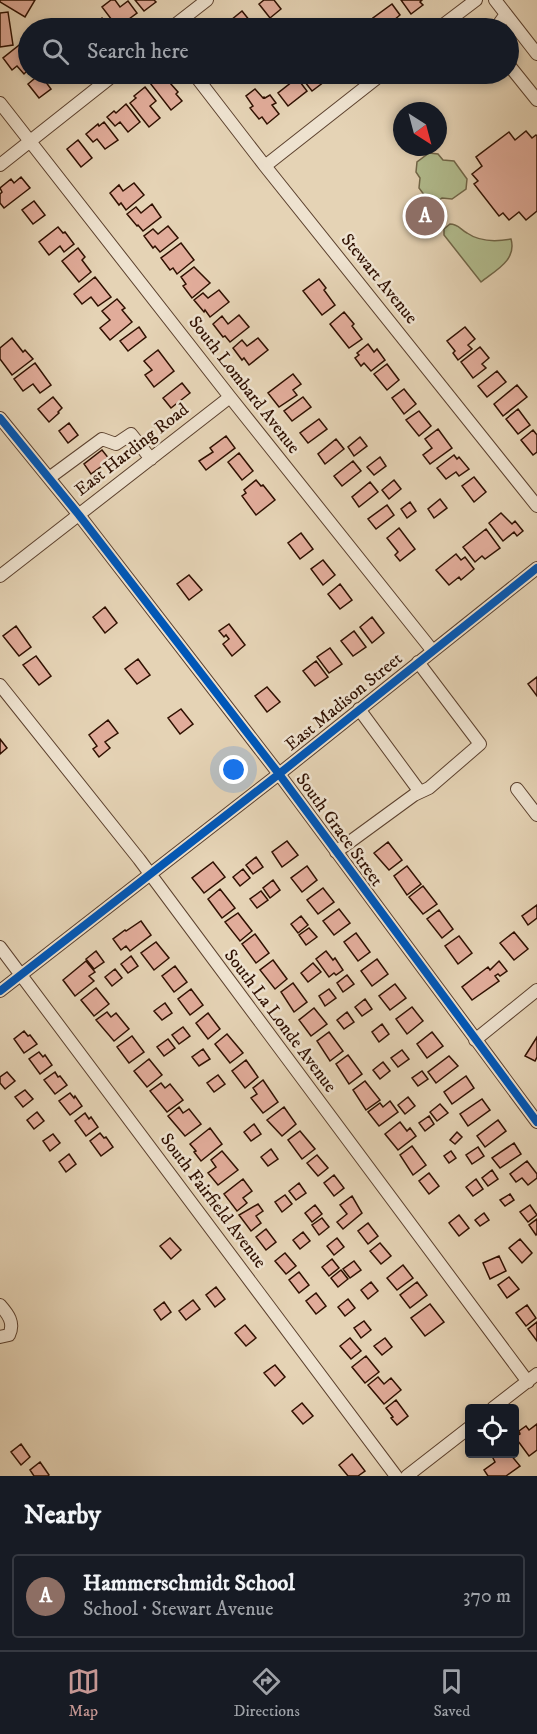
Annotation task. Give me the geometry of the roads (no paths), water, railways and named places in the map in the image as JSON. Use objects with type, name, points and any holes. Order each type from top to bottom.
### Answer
[{"type":"street","points":[[184,18],[207,0]]},
{"type":"street","points":[[452,18],[476,0]]},
{"type":"street","points":[[495,0],[509,18]]},
{"type":"street","points":[[503,18],[506,14]]},
{"type":"street","points":[[519,31],[537,54]]},
{"type":"street","points":[[519,78],[537,100]]},
{"type":"street","points":[[0,165],[102,84]]},
{"type":"street","name":"Stewart Avenue","points":[[202,84],[537,506]]},
{"type":"street","points":[[265,166],[369,84]]},
{"type":"street","name":"South Lombard Avenue","points":[[0,103],[432,650]]},
{"type":"street","name":"East Harding Road","points":[[0,576],[230,397]]},
{"type":"street","name":"South Grace Street","points":[[0,418],[79,515],[279,774],[537,1122]]},
{"type":"street","points":[[49,478],[102,439],[116,444],[131,434],[151,459]]},
{"type":"street","name":"East Madison Street","points":[[0,991],[279,774],[537,568]]},
{"type":"street","points":[[336,852],[420,792],[429,788],[480,744],[418,662]]},
{"type":"street","name":"South La Londe Avenue","points":[[0,685],[139,859],[532,1378]]},
{"type":"street","points":[[359,709],[420,792]]},
{"type":"street","points":[[517,789],[537,815]]},
{"type":"street","name":"South Fairfield Avenue","points":[[0,947],[396,1476]]},
{"type":"street","points":[[475,1040],[537,990]]},
{"type":"street","points":[[0,1305],[12,1322],[9,1335],[0,1337]]},
{"type":"street","points":[[498,1404],[532,1378]]},
{"type":"street","points":[[407,1476],[465,1431]]},
{"type":"place","name":"Hammerschmidt School","points":[[425,216]]}]
